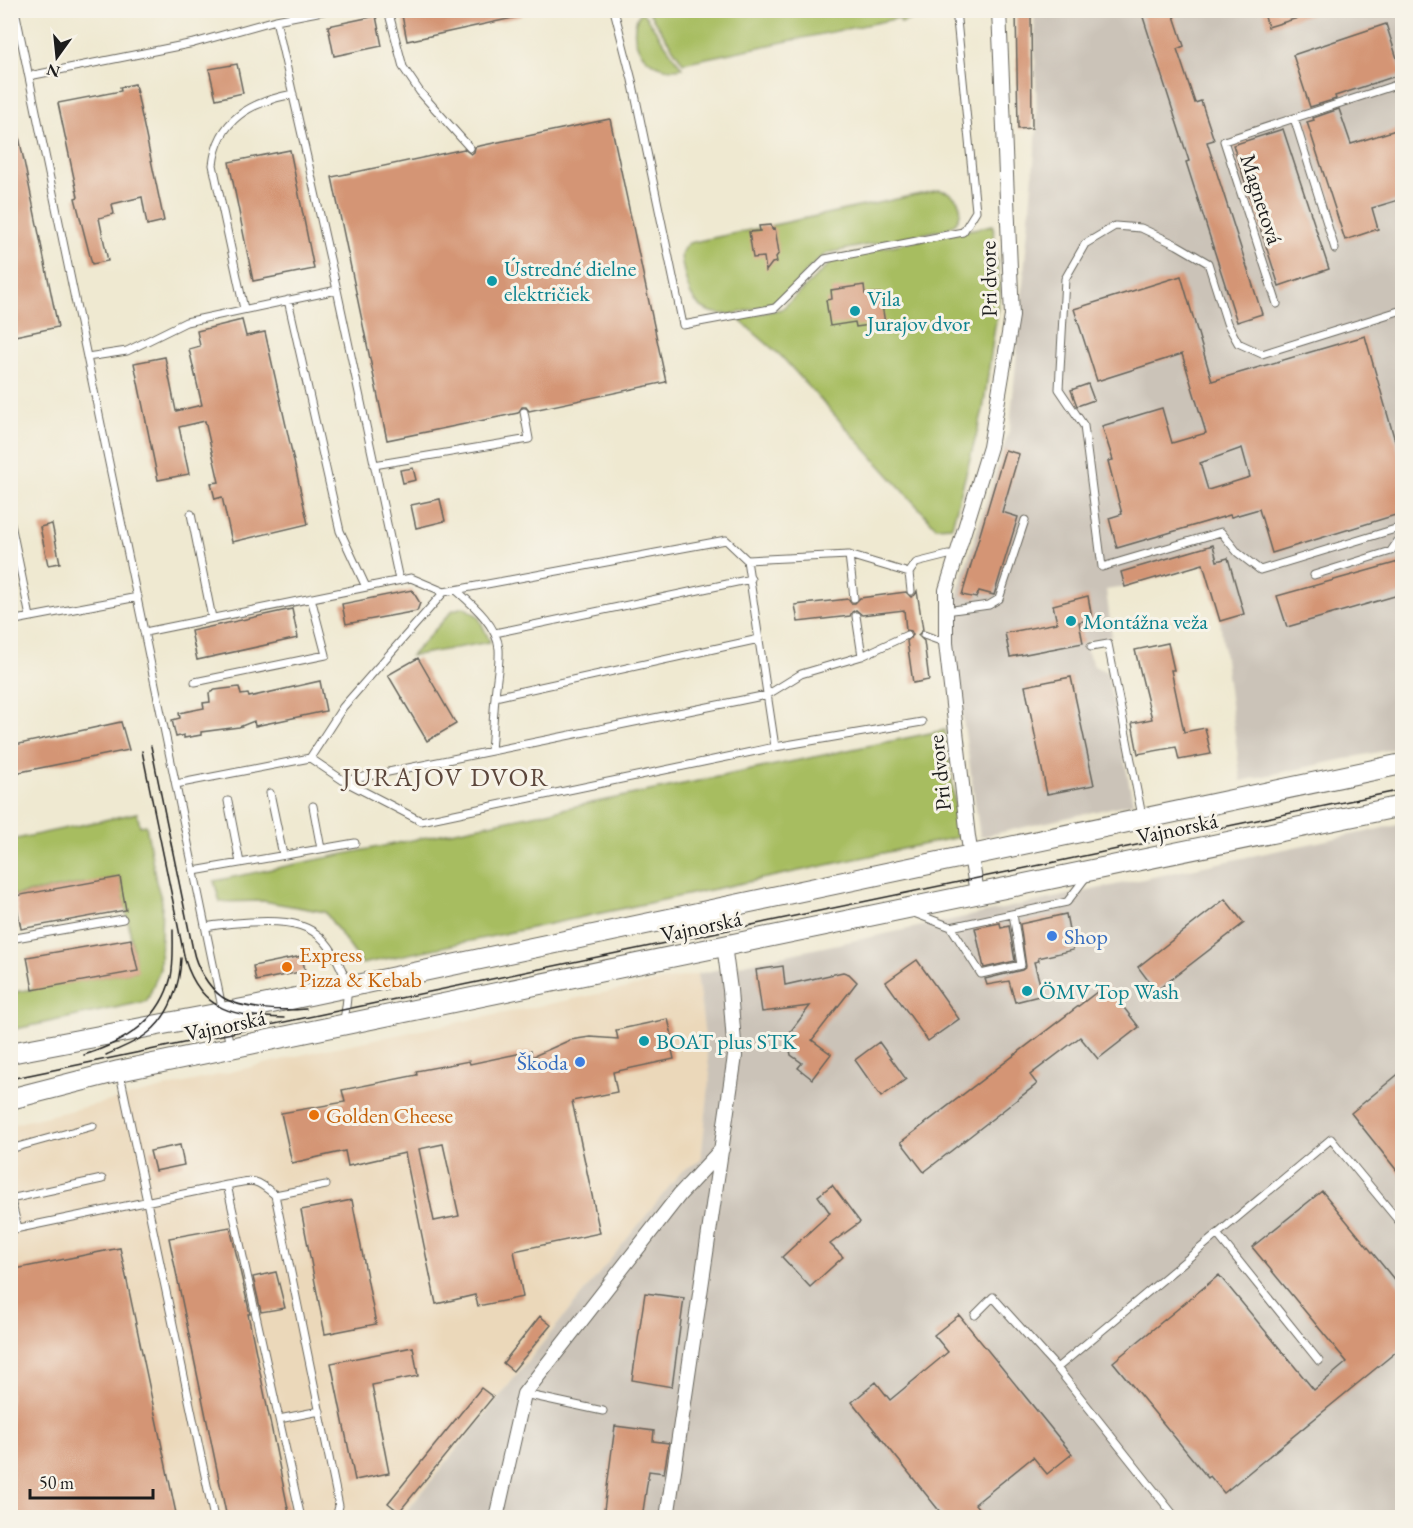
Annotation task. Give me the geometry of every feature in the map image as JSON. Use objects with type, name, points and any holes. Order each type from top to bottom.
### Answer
[{"type":"main road","name":"Vajnorská","points":[[10,1053],[224,1013],[1402,764]]},
{"type":"main road","name":"Vajnorská","points":[[10,1099],[119,1071],[1402,806]]},
{"type":"street","name":"Pri dvore","points":[[977,893],[946,643],[946,590],[990,447],[1012,316],[999,10]]},
{"type":"street","points":[[667,1518],[735,1056],[724,945]]},
{"type":"street","points":[[496,1518],[524,1394],[680,1194],[722,1149]]},
{"type":"lane","points":[[15,10],[231,1048]]},
{"type":"lane","points":[[29,76],[194,43],[328,10]]},
{"type":"lane","points":[[388,10],[403,67],[420,92],[470,148]]},
{"type":"lane","points":[[614,10],[632,80],[683,324],[775,308],[825,260],[963,232],[976,211],[956,10]]},
{"type":"lane","points":[[276,21],[399,580]]},
{"type":"lane","name":"Magnetová","points":[[1277,304],[1224,141],[1402,83]]},
{"type":"lane","points":[[244,309],[213,165],[214,154],[225,130],[241,113],[263,101],[293,94]]},
{"type":"lane","points":[[1294,118],[1335,249]]},
{"type":"lane","points":[[1402,310],[1262,354],[1238,343],[1227,323],[1208,263],[1141,228],[1115,226],[1085,244],[1065,279],[1059,390],[1084,426],[1102,567],[1221,532],[1238,553],[1260,570],[1402,527]]},
{"type":"lane","points":[[87,357],[127,351],[186,322],[337,290]]},
{"type":"lane","points":[[288,300],[340,531],[366,587]]},
{"type":"lane","points":[[374,465],[529,439],[524,412]]},
{"type":"lane","points":[[191,514],[212,618]]},
{"type":"lane","points":[[10,519],[30,617]]},
{"type":"lane","points":[[946,611],[989,605],[999,599],[1025,520]]},
{"type":"lane","points":[[1314,575],[1391,551],[1402,535]]},
{"type":"lane","points":[[145,632],[411,578],[444,592],[726,540],[747,560],[775,747]]},
{"type":"lane","points":[[747,560],[849,555],[909,573]]},
{"type":"lane","points":[[849,555],[854,598]]},
{"type":"lane","points":[[910,591],[909,573],[916,563],[948,555],[957,556]]},
{"type":"lane","points":[[495,633],[751,579]]},
{"type":"lane","points":[[456,590],[475,606],[495,633],[499,648],[491,751]]},
{"type":"lane","points":[[176,784],[310,758],[343,707],[444,592]]},
{"type":"lane","points":[[10,621],[138,597]]},
{"type":"lane","points":[[195,682],[326,655],[311,598]]},
{"type":"lane","points":[[856,616],[862,656]]},
{"type":"lane","points":[[344,782],[767,695],[801,674],[862,656],[907,635]]},
{"type":"lane","points":[[924,635],[946,643]]},
{"type":"lane","points":[[495,697],[759,639]]},
{"type":"lane","points":[[1092,647],[1108,644],[1143,819]]},
{"type":"lane","points":[[310,758],[344,782],[421,821],[775,747],[922,722]]},
{"type":"lane","points":[[270,793],[283,855]]},
{"type":"lane","points":[[228,801],[240,863]]},
{"type":"lane","points":[[313,806],[321,849]]},
{"type":"lane","points":[[194,871],[355,843]]},
{"type":"lane","points":[[904,909],[951,927],[1067,902],[1092,870]]},
{"type":"lane","points":[[951,927],[981,974],[1001,970],[1021,965],[1013,914]]},
{"type":"lane","points":[[10,939],[123,919]]},
{"type":"lane","points":[[206,927],[281,920],[304,926],[319,935],[333,952],[348,987],[344,1024]]},
{"type":"lane","points":[[119,1071],[214,1518]]},
{"type":"lane","points":[[10,1149],[93,1126]]},
{"type":"lane","points":[[1057,1368],[1331,1139],[1402,1224]]},
{"type":"lane","points":[[102,1179],[11,1198],[14,1229],[252,1180],[259,1182],[275,1195],[339,1506],[336,1518]]},
{"type":"lane","points":[[227,1185],[301,1518]]},
{"type":"lane","points":[[275,1195],[326,1185]]},
{"type":"lane","points":[[1217,1234],[1320,1361]]},
{"type":"lane","points":[[975,1315],[993,1297],[1057,1368],[1176,1518]]},
{"type":"lane","points":[[524,1394],[603,1411]]},
{"type":"lane","points":[[279,1419],[320,1411]]},
{"type":"shaded area","points":[[1034,11],[1402,11],[1402,747],[1241,781],[1220,621],[1203,565],[1125,587],[1106,590],[1112,636],[1083,643],[1094,666],[1107,672],[1133,803],[980,837],[952,642],[959,588],[1010,428],[1037,129]]},
{"type":"shaded area","points":[[1402,824],[1402,1517],[401,1518],[682,1171],[701,1160],[710,1076],[697,974]]},
{"type":"shaded area","points":[[697,974],[710,1076],[701,1160],[682,1171],[401,1517],[11,1517],[10,1125],[322,1050]]},
{"type":"green space","points":[[641,11],[682,68],[670,69],[659,66],[649,61],[642,53],[635,33],[636,22]]},
{"type":"green space","points":[[648,11],[927,11],[921,16],[901,23],[899,18],[683,63]]},
{"type":"green space","points":[[939,190],[947,192],[958,201],[960,213],[953,225],[946,229],[828,253],[813,265],[786,294],[769,304],[742,312],[721,314],[701,307],[690,292],[681,256],[683,249],[689,243]]},
{"type":"green space","points":[[993,225],[1000,290],[983,410],[952,526],[936,527],[781,356],[737,318],[782,309],[837,257]]},
{"type":"green space","points":[[464,607],[478,616],[490,642],[411,656],[453,610]]},
{"type":"green space","points":[[945,730],[959,837],[362,964],[325,912],[263,901],[220,902],[214,881]]},
{"type":"green space","points":[[137,813],[140,826],[146,825],[156,882],[162,901],[160,969],[147,1001],[11,1030],[10,993],[137,971],[120,877],[10,896],[11,840]]},
{"type":"building","points":[[401,10],[522,10],[522,16],[407,41]]},
{"type":"building","points":[[1016,10],[1031,10],[1032,128],[1018,129]]},
{"type":"building","points":[[1152,10],[1172,10],[1184,46],[1177,49],[1195,103],[1201,101],[1214,140],[1207,142],[1262,314],[1237,322],[1142,14]]},
{"type":"building","points":[[1263,10],[1310,10],[1311,14],[1268,27]]},
{"type":"building","points":[[376,16],[382,46],[334,56],[328,26]]},
{"type":"building","points":[[1386,24],[1402,74],[1335,96],[1336,99],[1310,107],[1293,55]]},
{"type":"building","points":[[237,64],[243,93],[216,99],[209,69]]},
{"type":"building","points":[[135,84],[164,221],[147,225],[142,197],[112,204],[114,214],[99,218],[108,261],[92,264],[75,198],[78,197],[58,103],[121,91],[120,87]]},
{"type":"building","points":[[1339,109],[1351,144],[1402,128],[1402,199],[1372,208],[1378,229],[1345,240],[1307,122]]},
{"type":"building","name":"Ústredné dielne električiek","points":[[610,119],[666,382],[529,411],[526,407],[522,407],[518,413],[387,440],[332,177],[464,149],[471,154],[475,147]]},
{"type":"building","points":[[10,127],[17,127],[58,327],[10,337]]},
{"type":"building","points":[[1283,129],[1329,269],[1279,286],[1233,145]]},
{"type":"building","points":[[290,150],[314,269],[253,281],[229,162]]},
{"type":"building","points":[[771,225],[772,229],[775,228],[779,253],[776,257],[777,262],[772,263],[766,271],[764,257],[753,258],[749,232],[760,231],[759,226]]},
{"type":"building","points":[[1181,276],[1212,381],[1365,336],[1402,465],[1402,513],[1272,553],[1259,509],[1231,517],[1230,515],[1117,548],[1109,518],[1122,514],[1108,461],[1113,460],[1102,426],[1162,408],[1172,443],[1206,433],[1182,354],[1097,381],[1074,309]],"holes":[[[1242,448],[1250,477],[1208,490],[1200,463]]]},
{"type":"building","name":"Vila Jurajov dvor","points":[[864,285],[865,294],[880,293],[885,323],[856,327],[855,322],[830,326],[826,300],[832,299],[831,290]]},
{"type":"building","points":[[242,320],[246,336],[265,332],[308,524],[232,542],[222,497],[215,499],[211,483],[219,482],[205,421],[179,427],[189,474],[158,480],[134,363],[165,357],[176,411],[202,405],[189,349],[200,346],[197,331]]},
{"type":"building","points":[[1088,384],[1094,400],[1077,406],[1071,390]]},
{"type":"building","points":[[1005,450],[1019,454],[1002,512],[1018,517],[994,595],[979,591],[976,598],[962,595]]},
{"type":"building","points":[[413,468],[416,480],[403,483],[400,470]]},
{"type":"building","points":[[440,499],[445,521],[416,528],[411,505]]},
{"type":"building","points":[[52,524],[60,563],[48,565],[40,527]]},
{"type":"building","points":[[1213,545],[1217,561],[1228,558],[1244,614],[1220,621],[1203,564],[1125,587],[1121,572]]},
{"type":"building","points":[[1402,561],[1402,594],[1287,627],[1277,596]]},
{"type":"building","points":[[412,590],[420,603],[417,611],[346,624],[342,604]]},
{"type":"building","points":[[917,591],[923,630],[918,635],[924,641],[929,680],[913,683],[907,641],[913,635],[911,631],[906,630],[904,610],[862,615],[856,610],[850,616],[798,622],[795,605],[848,599],[851,603],[855,603],[860,598],[906,592],[911,597]]},
{"type":"building","points":[[1088,596],[1092,619],[1079,622],[1083,643],[1010,657],[1005,633],[1057,623],[1053,605]]},
{"type":"building","points":[[292,609],[298,638],[197,660],[191,631]]},
{"type":"building","points":[[1168,643],[1174,670],[1171,670],[1184,732],[1205,728],[1211,754],[1179,760],[1176,747],[1138,754],[1132,723],[1152,719],[1135,650]]},
{"type":"building","points":[[418,658],[456,724],[427,741],[388,675]]},
{"type":"building","points":[[1071,677],[1094,785],[1047,794],[1025,686]]},
{"type":"building","points":[[320,681],[326,711],[255,726],[254,721],[239,727],[201,732],[201,735],[176,737],[172,720],[180,718],[179,713],[204,708],[203,703],[210,702],[209,693],[215,690],[239,687],[241,695],[248,694],[249,697]]},
{"type":"building","points":[[121,722],[129,750],[10,774],[10,746]]},
{"type":"building","points":[[120,877],[126,910],[21,929],[15,896]]},
{"type":"building","points":[[1225,899],[1244,923],[1156,991],[1138,967]]},
{"type":"building","points":[[1066,914],[1073,950],[1038,958],[1039,961],[1034,962],[1043,995],[1015,1002],[1009,981],[987,985],[985,979],[1026,967],[1020,924]]},
{"type":"building","points":[[1000,923],[1001,928],[1009,926],[1015,961],[984,968],[975,928]]},
{"type":"building","points":[[131,939],[138,971],[33,990],[27,957]]},
{"type":"building","name":"Express Pizza & Kebab","points":[[302,956],[305,971],[256,981],[253,966]]},
{"type":"building","points":[[917,960],[959,1019],[928,1041],[886,982]]},
{"type":"building","points":[[783,966],[785,985],[843,972],[849,974],[857,982],[812,1040],[831,1054],[812,1079],[798,1068],[802,1063],[791,1055],[787,1036],[810,1006],[762,1012],[756,970]]},
{"type":"building","points":[[1106,985],[1139,1027],[1098,1059],[1080,1037],[1030,1075],[1037,1084],[924,1172],[901,1142]]},
{"type":"building","points":[[668,1019],[674,1059],[613,1072],[617,1092],[572,1101],[600,1233],[514,1251],[523,1297],[478,1306],[475,1295],[436,1304],[405,1153],[348,1166],[345,1151],[292,1163],[281,1113],[345,1102],[342,1090],[417,1075],[416,1071],[469,1061],[470,1064],[531,1051],[532,1057],[570,1040],[590,1037],[618,1039],[616,1030]],"holes":[[[443,1144],[459,1216],[434,1221],[419,1149]]]},
{"type":"building","points":[[879,1042],[906,1079],[881,1097],[855,1060]]},
{"type":"building","points":[[1402,1071],[1402,1177],[1351,1113]]},
{"type":"building","points":[[180,1145],[184,1165],[155,1171],[150,1151]]},
{"type":"building","points":[[832,1185],[860,1222],[830,1244],[843,1257],[810,1287],[782,1257],[830,1213],[818,1196]]},
{"type":"building","points":[[1322,1191],[1402,1289],[1402,1347],[1224,1493],[1210,1476],[1208,1478],[1113,1362],[1219,1275],[1314,1390],[1347,1362],[1252,1247]]},
{"type":"building","points":[[352,1200],[376,1324],[325,1334],[301,1210]]},
{"type":"building","points":[[230,1227],[250,1314],[248,1314],[290,1518],[227,1518],[169,1238]]},
{"type":"building","points":[[120,1248],[177,1518],[10,1518],[10,1270]]},
{"type":"building","points":[[276,1272],[285,1308],[261,1312],[253,1277]]},
{"type":"building","points":[[645,1293],[684,1298],[672,1387],[632,1380]]},
{"type":"building","points":[[959,1315],[1072,1454],[1047,1474],[1033,1457],[975,1504],[986,1518],[945,1518],[852,1402],[876,1382],[890,1400],[948,1352],[934,1335]]},
{"type":"building","points":[[540,1316],[551,1325],[513,1371],[503,1363]]},
{"type":"building","points":[[413,1347],[418,1376],[372,1385],[389,1473],[355,1480],[331,1363]]},
{"type":"building","points":[[481,1388],[493,1397],[399,1512],[388,1503]]},
{"type":"building","points":[[615,1426],[654,1431],[653,1441],[669,1443],[664,1473],[649,1471],[642,1518],[603,1518]]},
{"type":"tram line","points":[[151,746],[193,950],[203,976],[222,997],[240,1005],[275,1010],[306,1009]]},
{"type":"tram line","points":[[142,751],[185,960],[192,978],[201,991],[222,1008],[250,1016],[284,1018]]},
{"type":"tram line","points":[[10,1079],[1402,790]]},
{"type":"tram line","points":[[84,1055],[127,1036],[139,1028],[159,1006],[171,977],[173,930]]},
{"type":"tram line","points":[[106,1055],[133,1043],[156,1026],[168,1009],[176,989],[181,958]]},
{"type":"place","name":"Ústredné dielne električiek","points":[[492,281]]},
{"type":"place","name":"Vila Jurajov dvor","points":[[855,311]]},
{"type":"place","name":"Montážna veža","points":[[1071,621]]},
{"type":"place","name":"Shop","points":[[1052,936]]},
{"type":"place","name":"Express Pizza & Kebab","points":[[287,967]]},
{"type":"place","name":"ÖMV Top Wash","points":[[1027,991]]},
{"type":"place","name":"BOAT plus STK","points":[[644,1041]]},
{"type":"place","name":"Škoda","points":[[580,1062]]},
{"type":"place","name":"Golden Cheese","points":[[314,1115]]},
{"type":"district","name":"JURAJOV DVOR","points":[[446,777]]}]
